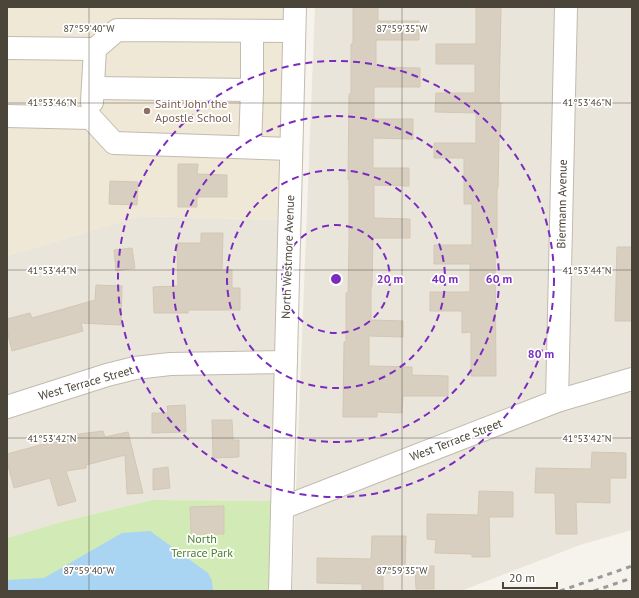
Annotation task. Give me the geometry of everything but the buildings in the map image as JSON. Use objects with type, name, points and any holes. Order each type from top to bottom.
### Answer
[{"type":"street","name":"North Westmore Avenue","points":[[280,591],[295,7]]},
{"type":"street","name":"Biermann Avenue","points":[[557,401],[566,7]]},
{"type":"street","points":[[7,48],[95,49],[117,30],[294,31]]},
{"type":"street","points":[[250,147],[252,31]]},
{"type":"street","points":[[91,118],[95,49]]},
{"type":"street","points":[[93,88],[252,90]]},
{"type":"street","points":[[7,116],[91,118],[114,143],[291,149]]},
{"type":"street","name":"West Terrace Street","points":[[7,407],[107,375],[136,368],[170,364],[286,362]]},
{"type":"street","name":"West Terrace Street","points":[[282,508],[557,401],[632,379]]},
{"type":"shaded area","name":"Saint John the Apostle School","points":[[7,7],[288,7],[284,220],[140,216],[7,256]]},
{"type":"shaded area","points":[[315,7],[632,7],[632,530],[580,545],[461,591],[292,591]]},
{"type":"shaded area","points":[[140,216],[284,220],[278,501],[152,500],[61,522],[7,538],[7,256]]},
{"type":"green space","name":"North Terrace Park","points":[[152,500],[278,501],[276,591],[7,591],[7,538],[61,522]]},
{"type":"water","points":[[150,531],[208,573],[212,581],[213,591],[7,591],[7,580],[44,578],[122,533]]},
{"type":"railway","points":[[560,591],[632,566]]},
{"type":"railway","points":[[594,591],[632,578]]},
{"type":"place","name":"Saint John the Apostle School","points":[[147,111]]}]
